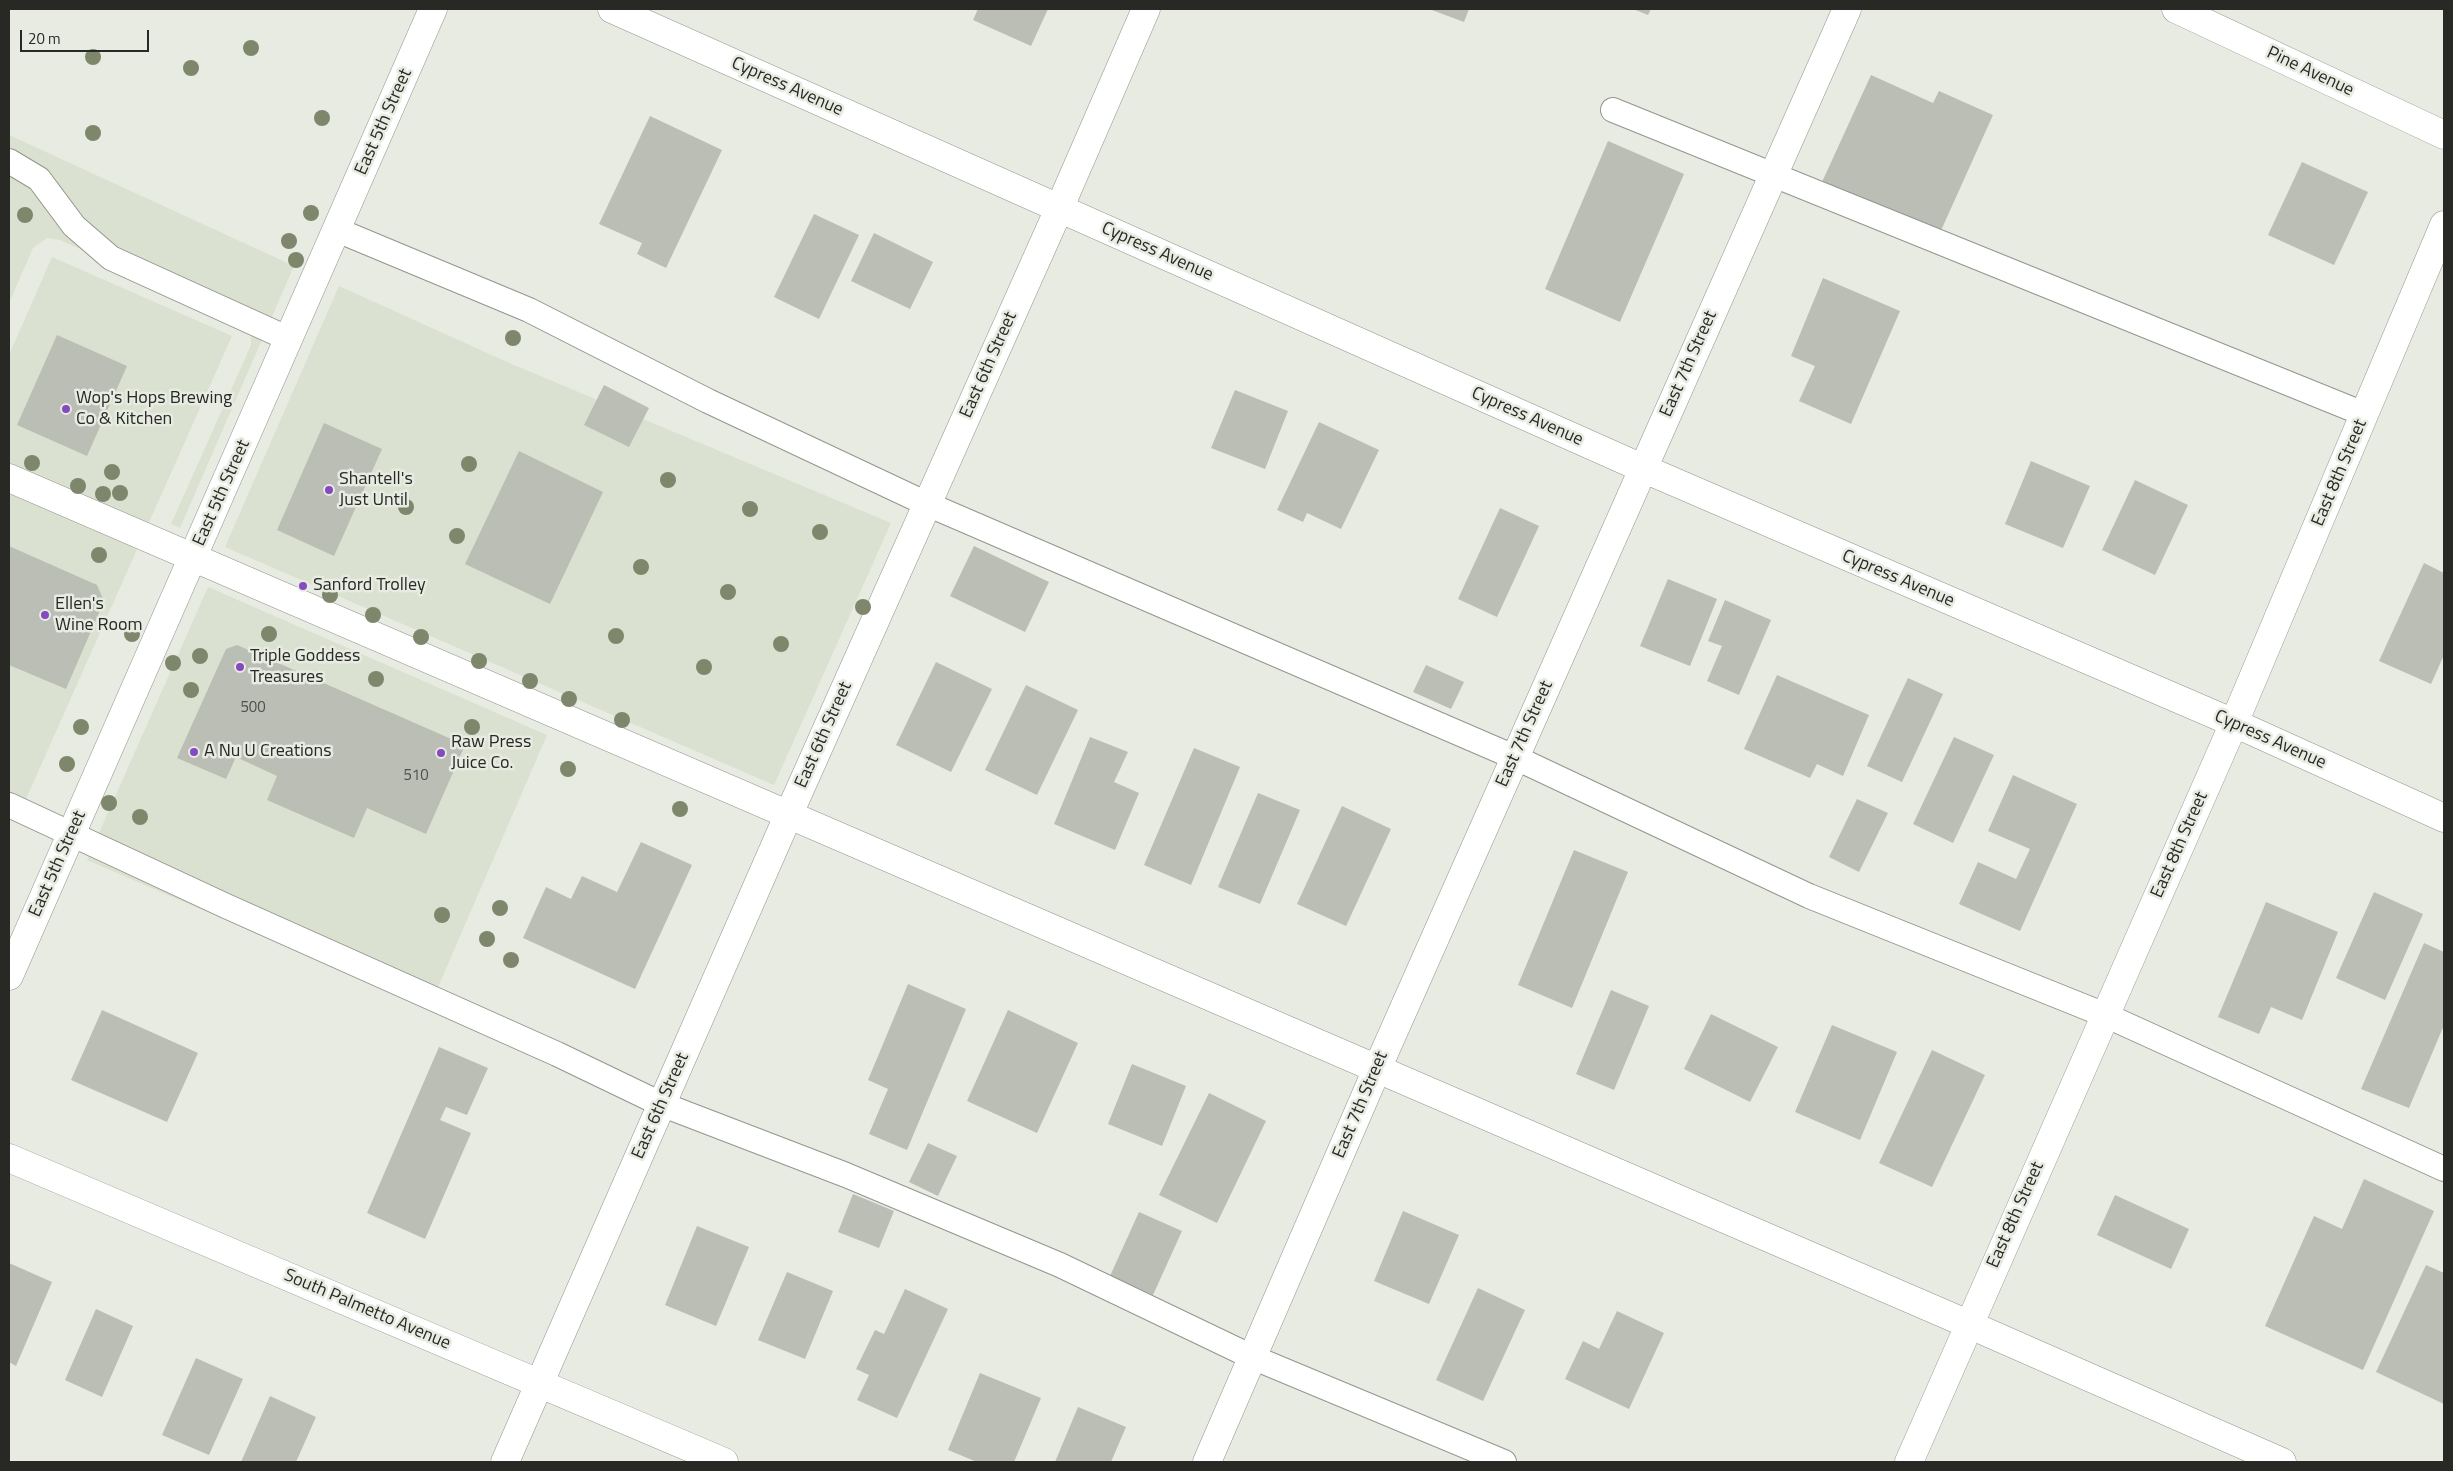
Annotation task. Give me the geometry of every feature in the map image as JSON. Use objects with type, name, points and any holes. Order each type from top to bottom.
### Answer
[{"type":"street","name":"East 5th Street","points":[[9,976],[433,9]]},
{"type":"street","name":"Cypress Avenue","points":[[612,9],[1642,468],[2234,723],[2444,818]]},
{"type":"street","name":"East 6th Street","points":[[504,1462],[1146,9]]},
{"type":"street","name":"East 7th Street","points":[[1207,1462],[1376,1069],[1847,9]]},
{"type":"street","name":"Pine Avenue","points":[[2176,9],[2444,135]]},
{"type":"street","name":"East 8th Street","points":[[1909,1462],[1968,1324],[2234,723],[2444,225]]},
{"type":"street","points":[[9,478],[1968,1324],[2282,1462]]},
{"type":"street","name":"South Palmetto Avenue","points":[[9,1158],[724,1462]]},
{"type":"lane","points":[[1613,110],[2364,414]]},
{"type":"lane","points":[[9,161],[38,179],[74,226],[112,258],[289,339]]},
{"type":"lane","points":[[337,230],[529,310],[708,401],[927,504],[1514,757],[1809,896],[2105,1015],[2444,1169]]},
{"type":"lane","points":[[9,805],[226,906],[557,1054],[662,1104],[846,1175],[1060,1265],[1252,1357],[1504,1462]]},
{"type":"shaded area","points":[[9,135],[294,266],[180,528],[171,524],[251,345],[251,334],[239,319],[60,240],[47,238],[33,248],[9,303]]},
{"type":"shaded area","points":[[52,257],[232,336],[26,799],[9,792],[9,355]]},
{"type":"shaded area","points":[[339,286],[507,362],[891,523],[774,785],[225,547]]},
{"type":"shaded area","points":[[208,587],[547,735],[429,1008],[87,860]]},
{"type":"building","points":[[978,9],[1048,9],[1031,46],[973,20]]},
{"type":"building","points":[[1429,9],[1469,9],[1464,22]]},
{"type":"building","points":[[1633,9],[1651,9],[1648,15]]},
{"type":"building","points":[[1871,75],[1933,103],[1939,91],[1993,115],[1939,235],[1822,182]]},
{"type":"building","points":[[650,116],[722,150],[666,268],[637,254],[642,243],[599,224]]},
{"type":"building","points":[[1608,141],[1684,174],[1620,322],[1545,289]]},
{"type":"building","points":[[2302,162],[2368,192],[2334,265],[2268,235]]},
{"type":"building","points":[[814,214],[859,235],[819,319],[774,297]]},
{"type":"building","points":[[874,233],[933,262],[910,309],[851,281]]},
{"type":"building","points":[[1823,278],[1900,311],[1851,424],[1799,401],[1815,366],[1791,356]]},
{"type":"building","name":"Wop's Hops Brewing Co & Kitchen","points":[[57,335],[127,366],[87,456],[17,425]]},
{"type":"building","points":[[604,385],[649,408],[629,447],[584,425]]},
{"type":"building","points":[[1235,390],[1288,411],[1265,469],[1211,448]]},
{"type":"building","points":[[1319,422],[1379,450],[1341,529],[1307,513],[1303,522],[1277,510]]},
{"type":"building","name":"Shantell's Just Until","points":[[324,423],[382,449],[334,556],[277,530]]},
{"type":"building","points":[[519,451],[603,492],[550,604],[465,564]]},
{"type":"building","points":[[2031,461],[2090,486],[2063,548],[2005,524]]},
{"type":"building","points":[[2135,480],[2188,505],[2155,575],[2102,550]]},
{"type":"building","points":[[1500,508],[1539,526],[1497,617],[1458,599]]},
{"type":"building","points":[[9,546],[97,585],[104,601],[66,689],[9,665]]},
{"type":"building","points":[[974,546],[1049,582],[1025,632],[950,596]]},
{"type":"building","points":[[2424,563],[2444,573],[2444,655],[2431,684],[2379,661]]},
{"type":"building","points":[[1668,579],[1717,599],[1690,666],[1640,646]]},
{"type":"building","points":[[1725,600],[1771,620],[1739,695],[1707,681],[1722,646],[1708,641]]},
{"type":"building","points":[[237,645],[465,745],[426,834],[367,808],[354,838],[267,800],[277,776],[236,757],[226,779],[177,758],[226,649]]},
{"type":"building","points":[[936,662],[992,689],[951,772],[896,745]]},
{"type":"building","points":[[1426,665],[1464,682],[1451,709],[1413,692]]},
{"type":"building","points":[[1777,675],[1869,715],[1843,776],[1817,764],[1810,778],[1744,749]]},
{"type":"building","points":[[1908,678],[1943,694],[1902,782],[1867,766]]},
{"type":"building","points":[[1026,685],[1078,710],[1037,795],[985,770]]},
{"type":"building","points":[[1090,737],[1128,752],[1114,782],[1139,793],[1115,850],[1054,824]]},
{"type":"building","points":[[1954,737],[1994,755],[1953,843],[1913,824]]},
{"type":"building","points":[[1194,748],[1240,767],[1191,885],[1144,865]]},
{"type":"building","points":[[2013,775],[2077,804],[2020,931],[1959,904],[1978,862],[2016,879],[2030,849],[1988,831]]},
{"type":"building","points":[[1258,793],[1300,810],[1260,904],[1218,887]]},
{"type":"building","points":[[1857,799],[1888,813],[1859,872],[1829,857]]},
{"type":"building","points":[[1342,806],[1391,829],[1346,926],[1297,904]]},
{"type":"building","points":[[641,842],[692,865],[635,989],[523,938],[546,887],[571,899],[582,876],[617,892]]},
{"type":"building","points":[[1574,850],[1628,872],[1572,1008],[1518,985]]},
{"type":"building","points":[[2374,892],[2423,914],[2385,1000],[2336,978]]},
{"type":"building","points":[[2266,902],[2338,932],[2302,1020],[2271,1007],[2259,1034],[2218,1017]]},
{"type":"building","points":[[2424,943],[2444,952],[2444,1025],[2409,1108],[2361,1089]]},
{"type":"building","points":[[908,984],[966,1009],[907,1150],[869,1134],[888,1089],[868,1080]]},
{"type":"building","points":[[1611,990],[1649,1006],[1614,1090],[1576,1074]]},
{"type":"building","points":[[102,1010],[198,1053],[167,1122],[71,1080]]},
{"type":"building","points":[[1008,1010],[1078,1043],[1037,1133],[967,1101]]},
{"type":"building","points":[[1711,1014],[1778,1047],[1750,1102],[1684,1069]]},
{"type":"building","points":[[1832,1025],[1897,1052],[1860,1140],[1795,1112]]},
{"type":"building","points":[[439,1047],[488,1068],[467,1115],[446,1107],[440,1120],[471,1133],[425,1239],[367,1213]]},
{"type":"building","points":[[1932,1050],[1985,1075],[1932,1187],[1879,1163]]},
{"type":"building","points":[[1132,1064],[1186,1086],[1162,1146],[1108,1124]]},
{"type":"building","points":[[1209,1093],[1266,1121],[1217,1223],[1159,1195]]},
{"type":"building","points":[[928,1143],[957,1156],[938,1196],[909,1182]]},
{"type":"building","points":[[2364,1179],[2434,1211],[2363,1370],[2265,1326],[2314,1216],[2342,1229]]},
{"type":"building","points":[[853,1194],[894,1211],[879,1248],[838,1232]]},
{"type":"building","points":[[2115,1195],[2189,1229],[2171,1269],[2097,1235]]},
{"type":"building","points":[[1403,1211],[1459,1235],[1429,1304],[1374,1281]]},
{"type":"building","points":[[1139,1212],[1182,1231],[1153,1295],[1110,1276]]},
{"type":"building","points":[[697,1226],[749,1247],[716,1326],[665,1305]]},
{"type":"building","points":[[9,1263],[52,1282],[16,1366],[9,1362]]},
{"type":"building","points":[[2426,1265],[2444,1273],[2444,1404],[2376,1372]]},
{"type":"building","points":[[787,1272],[833,1291],[805,1359],[758,1340]]},
{"type":"building","points":[[1478,1288],[1525,1310],[1483,1401],[1436,1380]]},
{"type":"building","points":[[905,1289],[948,1309],[897,1418],[857,1400],[869,1375],[856,1369],[875,1330],[884,1334]]},
{"type":"building","points":[[96,1309],[133,1326],[102,1397],[65,1380]]},
{"type":"building","points":[[1617,1311],[1664,1333],[1629,1409],[1565,1379],[1583,1341],[1599,1349]]},
{"type":"building","points":[[196,1358],[243,1379],[209,1455],[162,1435]]},
{"type":"building","points":[[980,1373],[1041,1398],[1014,1462],[977,1462],[948,1450]]},
{"type":"building","points":[[270,1396],[316,1417],[296,1462],[241,1462]]},
{"type":"building","points":[[1078,1407],[1126,1427],[1111,1462],[1055,1462]]},
{"type":"place","name":"Wop's Hops Brewing Co & Kitchen","points":[[66,409]]},
{"type":"place","name":"Shantell's Just Until","points":[[329,490]]},
{"type":"place","name":"Sanford Trolley","points":[[303,586]]},
{"type":"place","name":"Ellen's Wine Room","points":[[45,615]]},
{"type":"place","name":"Triple Goddess Treasures","points":[[240,667]]},
{"type":"place","name":"A Nu U Creations","points":[[194,752]]},
{"type":"place","name":"Raw Press Juice Co.","points":[[441,753]]}]
